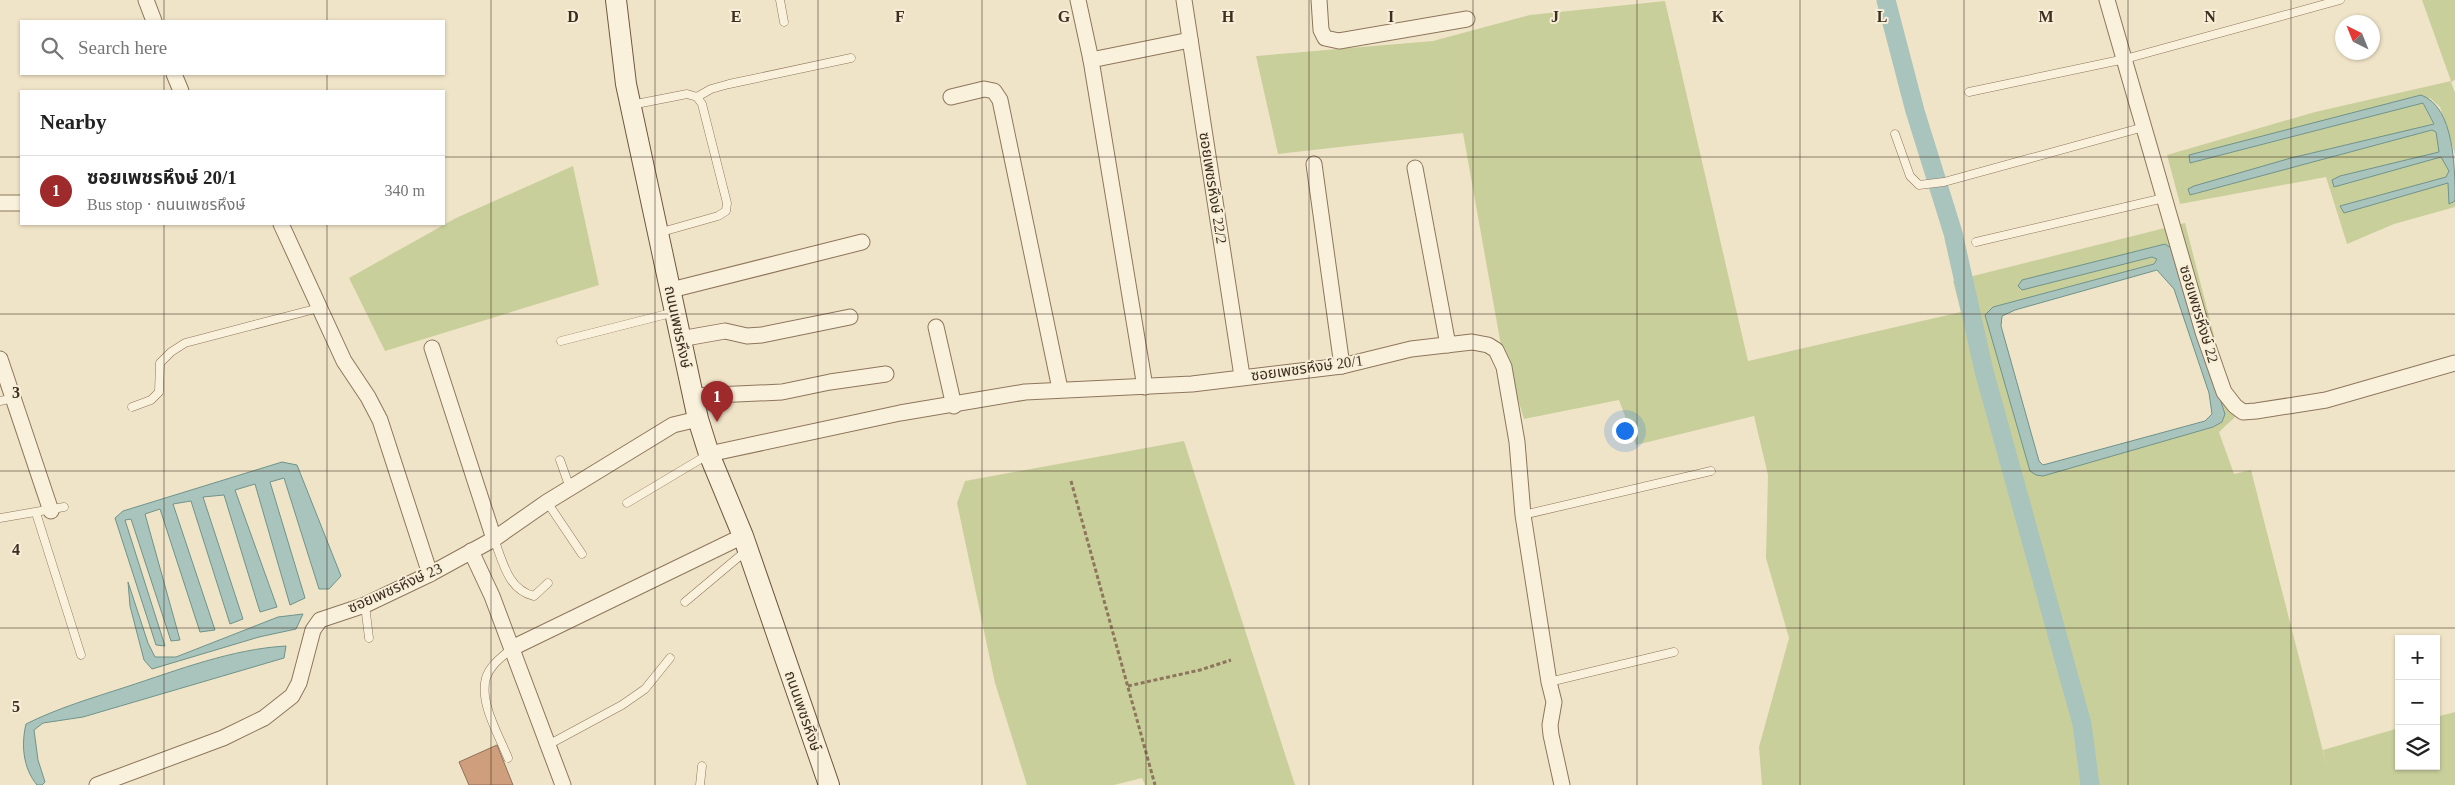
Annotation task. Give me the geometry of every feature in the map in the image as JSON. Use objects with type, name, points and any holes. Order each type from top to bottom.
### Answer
[{"type":"main road","name":"ถนนเพชรหึงษ์","points":[[616,0],[630,105],[698,419],[709,454],[745,543],[829,785]]},
{"type":"street","points":[[146,0],[154,20]]},
{"type":"street","points":[[1078,0],[1091,60],[1145,387]]},
{"type":"street","name":"ซอยเพชรหึงษ์ 22/2","points":[[1184,0],[1242,376]]},
{"type":"street","points":[[1319,0],[1321,30],[1324,38],[1339,41],[1467,19]]},
{"type":"street","name":"ซอยเพชรหึงษ์ 22","points":[[2107,0],[2203,332],[2224,392],[2235,406],[2243,412],[2326,400],[2455,363]]},
{"type":"street","points":[[1091,60],[1190,40]]},
{"type":"street","points":[[174,75],[181,90]]},
{"type":"street","points":[[950,98],[984,89],[994,91],[1000,100],[1060,389]]},
{"type":"street","points":[[1314,164],[1342,366]]},
{"type":"street","points":[[1415,168],[1448,345]]},
{"type":"street","points":[[0,203],[20,203]]},
{"type":"street","points":[[281,225],[344,361],[368,397],[380,420],[430,574]]},
{"type":"street","points":[[671,290],[862,242]]},
{"type":"street","points":[[680,339],[725,332],[748,336],[762,335],[850,317]]},
{"type":"street","points":[[936,327],[954,406]]},
{"type":"street","name":"ซอยเพชรหึงษ์ 20/1","points":[[709,454],[900,414],[1025,392],[1060,389],[1145,387],[1342,366],[1411,350],[1472,342],[1488,345],[1496,350],[1504,367],[1517,442],[1523,516],[1549,682],[1554,702],[1551,715],[1551,735],[1561,785]]},
{"type":"street","points":[[432,348],[494,539]]},
{"type":"street","points":[[0,360],[7,400],[57,509]]},
{"type":"street","points":[[693,396],[782,392],[830,382],[886,374]]},
{"type":"street","name":"ซอยเพชรหึงษ์ 23","points":[[97,785],[223,738],[264,718],[292,696],[299,683],[313,630],[320,620],[365,605],[430,574],[494,539],[547,502],[673,424],[698,419]]},
{"type":"street","points":[[512,648],[745,543]]},
{"type":"street","points":[[471,551],[492,596],[563,785]]},
{"type":"lane","points":[[780,0],[784,22]]},
{"type":"lane","points":[[1969,92],[2125,59],[2340,0]]},
{"type":"lane","points":[[696,97],[711,89],[729,84],[852,58]]},
{"type":"lane","points":[[630,105],[687,94],[696,97],[702,104],[727,202],[726,210],[718,216],[658,233]]},
{"type":"lane","points":[[1894,134],[1910,176],[1920,185],[1944,182],[2144,127]]},
{"type":"lane","points":[[1976,242],[2164,198]]},
{"type":"lane","points":[[132,407],[151,400],[159,392],[160,363],[184,343],[319,308]]},
{"type":"lane","points":[[560,341],[675,312]]},
{"type":"lane","points":[[627,503],[709,454]]},
{"type":"lane","points":[[560,460],[570,488]]},
{"type":"lane","points":[[1523,516],[1711,471]]},
{"type":"lane","points":[[547,502],[582,554]]},
{"type":"lane","points":[[0,518],[57,509]]},
{"type":"lane","points":[[36,513],[81,655]]},
{"type":"lane","points":[[494,539],[512,584],[523,593],[534,596],[548,583]]},
{"type":"lane","points":[[685,602],[745,543]]},
{"type":"lane","points":[[365,605],[369,638]]},
{"type":"lane","points":[[508,758],[485,700],[486,678],[495,663],[512,648]]},
{"type":"lane","points":[[1549,682],[1674,652]]},
{"type":"lane","points":[[548,745],[622,705],[644,689],[670,658]]},
{"type":"lane","points":[[700,785],[702,766]]},
{"type":"path","points":[[1071,481],[1155,785]]},
{"type":"path","points":[[1128,686],[1200,670],[1231,660]]},
{"type":"green space","points":[[2422,0],[2455,0],[2455,80],[2451,82],[2455,93],[2455,154],[2440,107],[2430,98],[2189,155],[2191,163],[2423,103],[2434,124],[2291,158],[2188,189],[2191,195],[2432,130],[2436,132],[2439,152],[2340,176],[2334,187],[2441,157],[2449,171],[2446,177],[2340,206],[2344,213],[2448,183],[2449,203],[2455,201],[2455,207],[2394,224],[2347,244],[2326,177],[2180,204],[2167,155],[2315,112],[2451,81]]},
{"type":"green space","points":[[1665,1],[1748,361],[1961,312],[1953,281],[2185,223],[2235,417],[2219,432],[2234,474],[2251,470],[2327,767],[2323,750],[2395,729],[2395,770],[2440,770],[2440,716],[2455,712],[2455,785],[1762,785],[1759,747],[1789,638],[1766,558],[1768,475],[1754,416],[1636,445],[1619,400],[1524,419],[1500,340],[1463,133],[1278,154],[1256,56],[1433,41],[1530,15]],"holes":[[[2171,249],[2225,413],[2222,422],[2213,427],[2043,476],[1993,307],[2154,264],[2157,258],[2152,257]]]},
{"type":"green space","points":[[573,166],[599,285],[385,351],[349,278],[456,218]]},
{"type":"green space","points":[[1184,441],[1295,785],[1145,785],[1142,778],[1114,785],[1027,785],[995,683],[957,503],[965,481]]},
{"type":"water","points":[[2421,95],[2432,102],[2441,112],[2451,141],[2455,201],[2449,204],[2448,183],[2344,213],[2340,206],[2446,177],[2449,171],[2441,157],[2334,187],[2332,180],[2340,176],[2439,152],[2436,132],[2432,130],[2190,195],[2188,189],[2194,186],[2291,158],[2434,124],[2423,103],[2190,163],[2189,155]]},
{"type":"water","points":[[2165,244],[2171,248],[2225,414],[2222,422],[2213,427],[2043,476],[2036,475],[2030,471],[1985,315],[1993,307],[2154,264],[2157,259],[2152,257],[2022,290],[2018,286],[2022,280]],"holes":[[[2157,270],[2174,289],[2209,393],[2212,414],[2205,421],[2043,465],[2039,461],[2001,326],[2002,316],[2015,310]]]},
{"type":"water","points":[[282,462],[297,465],[341,576],[329,589],[319,589],[284,478],[270,482],[305,598],[290,605],[255,484],[235,490],[277,607],[260,612],[224,495],[203,497],[243,619],[230,624],[191,501],[173,504],[215,630],[200,632],[160,509],[145,514],[180,640],[171,641],[131,519],[125,520],[165,646],[156,645],[115,518],[123,511]]},
{"type":"water","points":[[128,582],[148,643],[155,657],[176,657],[278,617],[303,614],[296,629],[259,637],[152,669],[144,660],[130,606]]},
{"type":"water","points":[[286,646],[284,658],[83,717],[43,723],[34,730],[38,760],[45,782],[42,785],[37,785],[32,778],[24,756],[26,724],[75,704],[205,661],[246,651]]},
{"type":"building","points":[[497,745],[513,785],[469,785],[459,762]]},
{"type":"waterway","points":[[1886,0],[1915,111],[1953,233],[1984,371],[2082,724],[2090,785]]},
{"type":"place","name":"ซอยเพชรหึงษ์ 20/1","points":[[717,422]]}]
